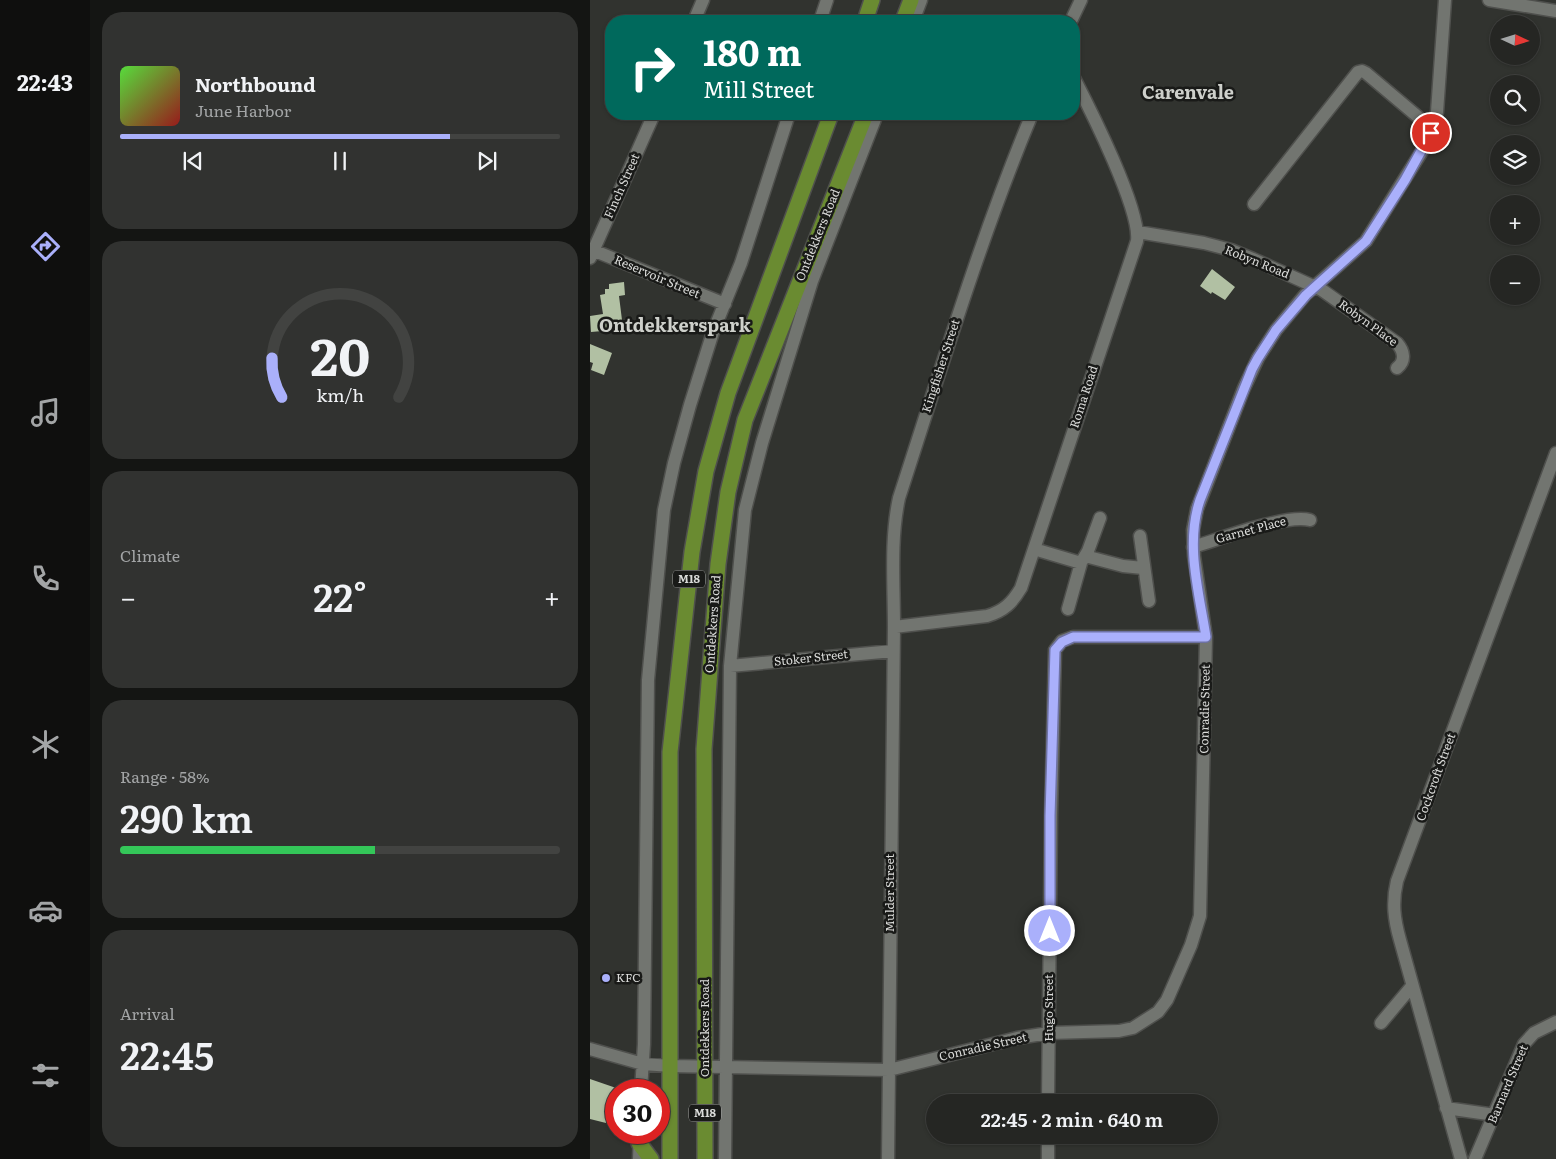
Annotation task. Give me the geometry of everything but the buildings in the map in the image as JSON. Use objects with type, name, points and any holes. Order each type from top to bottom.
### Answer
[{"type":"main road","points":[[866,15],[872,0]]},
{"type":"main road","points":[[905,15],[911,0]]},
{"type":"main road","name":"M18","points":[[670,1159],[670,752],[694,543],[706,471],[728,393],[829,120]]},
{"type":"main road","name":"Ontdekkers Road","points":[[705,1159],[704,749],[718,564],[728,492],[745,420],[864,120]]},
{"type":"main road","points":[[643,1144],[651,1159]]},
{"type":"street","points":[[697,15],[703,0]]},
{"type":"street","points":[[822,15],[827,0]]},
{"type":"street","points":[[915,15],[921,0]]},
{"type":"street","points":[[1074,15],[1080,0]]},
{"type":"street","name":"Conradie Street","points":[[590,1049],[643,1064],[671,1066],[889,1070],[1017,1038],[1049,1033],[1119,1031],[1139,1026],[1158,1012],[1167,1000],[1191,945],[1199,923],[1201,899],[1206,637],[1193,547],[1194,520],[1200,500],[1252,369],[1285,318],[1314,287],[1366,241],[1405,180],[1431,133],[1436,112],[1445,0]]},
{"type":"street","points":[[1489,0],[1556,11]]},
{"type":"street","points":[[1254,204],[1358,72],[1362,71],[1417,116],[1431,133]]},
{"type":"street","points":[[1080,91],[1125,192],[1138,232]]},
{"type":"street","name":"Finch Street","points":[[591,252],[651,120]]},
{"type":"street","points":[[642,1079],[648,680],[660,539],[668,491],[678,449],[713,332],[741,263],[787,120]]},
{"type":"street","name":"Ontdekkers Road","points":[[725,1159],[730,666],[744,517],[762,443],[812,281],[875,120]]},
{"type":"street","name":"Kingfisher Street","points":[[894,627],[893,562],[895,522],[899,498],[968,285],[1006,176],[1029,120]]},
{"type":"street","name":"Robyn Road","points":[[1138,232],[1204,243],[1231,250],[1314,287]]},
{"type":"street","name":"Roma Road","points":[[894,627],[987,616],[998,613],[1013,601],[1021,588],[1137,241],[1138,232]]},
{"type":"street","name":"Reservoir Street","points":[[591,252],[725,304]]},
{"type":"street","name":"Robyn Place","points":[[1314,287],[1322,290],[1397,343],[1404,356],[1404,360],[1397,368]]},
{"type":"street","name":"Cockcroft Street","points":[[1461,1159],[1412,986],[1393,912],[1393,900],[1397,881],[1556,453]]},
{"type":"street","points":[[1068,609],[1083,559],[1100,518]]},
{"type":"street","name":"Garnet Place","points":[[1193,547],[1284,521],[1304,518],[1310,520]]},
{"type":"street","points":[[1140,536],[1149,601]]},
{"type":"street","points":[[1034,549],[1143,568]]},
{"type":"street","name":"Mulder Street","points":[[888,1159],[894,627]]},
{"type":"street","name":"Hugo Street","points":[[1048,1094],[1054,658],[1058,645],[1067,638],[1073,637],[1206,637]]},
{"type":"street","name":"Stoker Street","points":[[730,666],[893,650]]},
{"type":"street","points":[[1381,1023],[1412,986]]},
{"type":"street","name":"Barnard Street","points":[[1475,1159],[1524,1044],[1534,1033],[1556,1022]]},
{"type":"street","points":[[1446,1108],[1495,1115]]},
{"type":"street","points":[[639,1159],[640,1144]]},
{"type":"street","points":[[1048,1144],[1048,1159]]},
{"type":"place","name":"KFC","points":[[606,978]]},
{"type":"district","name":"Carenvale","points":[[1188,93]]},
{"type":"district","name":"Ontdekkerspark","points":[[675,326]]},
{"type":"route","points":[[1050,931],[1050,816],[1055,650],[1067,638],[1073,637],[1206,637],[1194,556],[1194,520],[1200,500],[1252,369],[1276,330],[1290,312],[1366,241],[1405,180],[1431,133]]}]
